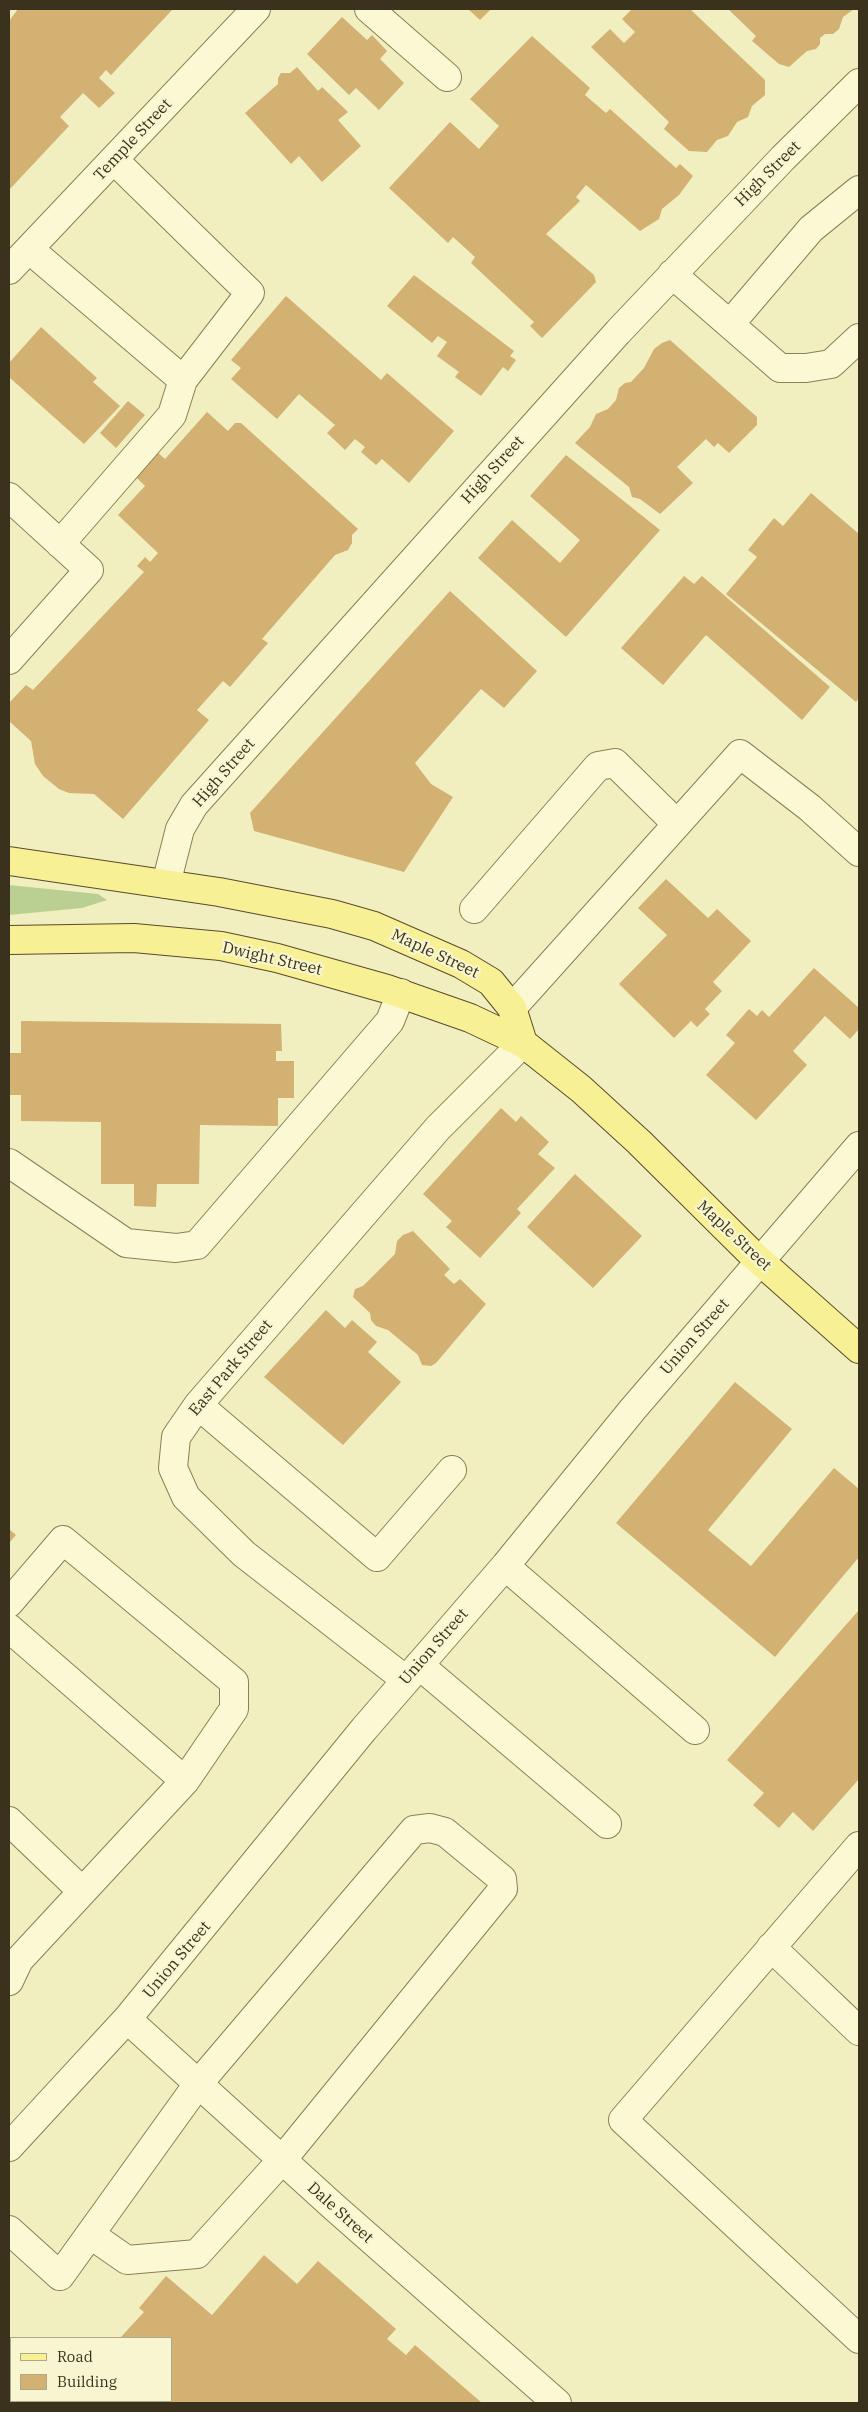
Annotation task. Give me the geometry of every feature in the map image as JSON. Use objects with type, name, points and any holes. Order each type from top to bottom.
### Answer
[{"type":"main road","name":"Maple Street","points":[[9,861],[288,904],[374,926],[422,945],[478,972],[491,982],[512,1008],[522,1043],[581,1089],[639,1142],[760,1262],[859,1349]]},
{"type":"main road","name":"Dwight Street","points":[[9,940],[134,938],[221,946],[286,960],[401,994],[470,1018],[522,1043]]},
{"type":"street","name":"Temple Street","points":[[9,270],[256,9]]},
{"type":"street","points":[[369,9],[447,77]]},
{"type":"street","name":"High Street","points":[[166,884],[180,829],[194,805],[545,411],[783,158],[859,83]]},
{"type":"street","points":[[60,544],[172,415],[183,380],[250,293],[114,160]]},
{"type":"street","points":[[730,324],[811,229],[859,190]]},
{"type":"street","points":[[29,249],[183,380]]},
{"type":"street","points":[[672,274],[780,368],[806,368],[831,364],[859,338]]},
{"type":"street","points":[[9,497],[89,570],[9,660]]},
{"type":"street","points":[[512,1008],[740,754],[810,808],[859,852]]},
{"type":"street","points":[[474,909],[598,766],[615,763],[677,824]]},
{"type":"street","points":[[9,1163],[126,1243],[176,1248],[198,1245],[390,1021],[401,994]]},
{"type":"street","name":"East Park Street","points":[[522,1043],[438,1128],[198,1405],[176,1437],[173,1468],[186,1497],[244,1554],[413,1673],[607,1824]]},
{"type":"street","name":"Union Street","points":[[9,2147],[127,2019],[413,1673],[505,1566],[633,1409],[859,1146]]},
{"type":"street","points":[[198,1405],[377,1557],[452,1470]]},
{"type":"street","points":[[9,1603],[63,1540],[234,1682],[234,1709],[185,1782],[12,1964]]},
{"type":"street","points":[[505,1566],[695,1730]]},
{"type":"street","points":[[9,1628],[185,1782]]},
{"type":"street","points":[[9,1821],[82,1891]]},
{"type":"street","points":[[9,2230],[60,2276],[198,2084],[414,1830],[430,1828],[445,1832],[496,1872],[502,1879],[503,1889],[282,2160],[197,2254],[127,2260],[91,2235]]},
{"type":"street","points":[[859,1846],[624,2120],[859,2339]]},
{"type":"street","points":[[771,1947],[859,2031]]},
{"type":"street","name":"Dale Street","points":[[127,2019],[282,2160],[557,2403]]},
{"type":"green space","points":[[9,885],[98,894],[107,900],[82,908],[9,915]]},
{"type":"building","points":[[18,9],[173,9],[111,75],[106,70],[99,78],[115,93],[99,108],[83,93],[60,117],[69,126],[9,190],[9,21]]},
{"type":"building","points":[[468,9],[491,9],[480,20]]},
{"type":"building","points":[[632,9],[690,9],[765,80],[765,95],[752,106],[748,117],[737,122],[728,136],[717,140],[707,152],[689,151],[664,129],[669,122],[591,47],[610,29],[624,43],[635,32],[622,19]]},
{"type":"building","points":[[728,9],[854,9],[843,17],[839,29],[833,34],[825,34],[820,38],[820,44],[816,49],[807,51],[789,67],[779,64],[752,41],[756,36]]},
{"type":"building","points":[[342,17],[367,40],[372,35],[387,51],[380,59],[404,83],[379,110],[356,88],[349,95],[307,54]]},
{"type":"building","points":[[532,36],[590,88],[585,95],[606,113],[610,109],[676,168],[680,164],[693,176],[679,195],[662,209],[659,219],[640,231],[586,185],[576,197],[580,201],[546,234],[594,275],[596,282],[542,338],[530,326],[534,322],[471,263],[475,257],[453,237],[448,243],[389,188],[450,122],[479,149],[499,126],[470,99]]},
{"type":"building","points":[[297,67],[318,91],[322,87],[348,112],[338,120],[361,146],[322,182],[299,156],[291,164],[245,113],[278,84],[278,78],[281,73],[290,73]]},
{"type":"building","points":[[414,275],[514,351],[510,356],[516,360],[508,371],[503,367],[481,396],[455,377],[459,372],[437,356],[447,342],[438,336],[432,343],[387,306]]},
{"type":"building","points":[[286,296],[381,380],[387,373],[454,431],[409,483],[382,459],[376,465],[361,452],[365,447],[355,439],[345,450],[327,433],[335,425],[299,394],[277,419],[231,379],[241,368],[231,360]]},
{"type":"building","points":[[41,327],[97,378],[93,382],[120,406],[84,444],[9,377],[9,363]]},
{"type":"building","points":[[670,340],[757,417],[757,425],[729,453],[718,443],[714,447],[706,439],[677,467],[693,483],[660,514],[640,499],[632,497],[629,487],[575,443],[590,427],[596,414],[608,409],[616,400],[619,388],[625,383],[631,382],[644,368],[654,349]]},
{"type":"building","points":[[128,401],[145,415],[116,448],[100,433]]},
{"type":"building","points":[[207,412],[228,431],[235,423],[241,423],[358,529],[352,535],[352,543],[348,550],[335,555],[262,639],[268,643],[230,687],[223,681],[197,710],[209,720],[123,819],[94,794],[69,793],[59,789],[43,776],[35,764],[31,741],[9,721],[9,703],[26,685],[33,690],[144,572],[137,566],[145,557],[150,562],[158,553],[118,515],[145,486],[133,474],[155,450],[165,459]]},
{"type":"building","points":[[566,455],[660,530],[566,637],[478,558],[512,520],[560,563],[580,540],[530,496]]},
{"type":"building","points":[[811,493],[859,534],[859,698],[856,702],[726,594],[757,557],[748,550],[774,518],[783,526]]},
{"type":"building","points":[[684,576],[694,584],[702,576],[830,687],[802,720],[706,635],[663,685],[621,648]]},
{"type":"building","points":[[450,591],[537,671],[504,708],[481,689],[415,763],[431,784],[453,797],[404,872],[254,831],[250,813]]},
{"type":"building","points":[[666,879],[708,918],[717,909],[751,941],[713,982],[722,991],[705,1009],[710,1014],[697,1027],[691,1021],[674,1038],[619,984],[667,935],[638,908]]},
{"type":"building","points":[[814,968],[859,1008],[859,1029],[850,1039],[825,1016],[793,1051],[807,1065],[756,1120],[706,1075],[735,1043],[726,1035],[749,1009],[757,1016],[762,1010],[769,1017]]},
{"type":"building","points":[[21,1021],[281,1024],[282,1051],[276,1051],[276,1061],[294,1061],[294,1098],[278,1098],[278,1126],[200,1125],[199,1184],[157,1184],[156,1207],[134,1206],[134,1184],[101,1184],[101,1122],[21,1121],[21,1095],[9,1095],[9,1053],[21,1053]]},
{"type":"building","points":[[501,1108],[516,1122],[521,1116],[549,1142],[538,1154],[555,1168],[517,1209],[521,1213],[480,1258],[446,1227],[452,1221],[423,1194]]},
{"type":"building","points":[[575,1174],[642,1236],[593,1288],[527,1227]]},
{"type":"building","points":[[413,1231],[450,1269],[444,1275],[454,1284],[460,1279],[486,1304],[436,1363],[431,1366],[422,1365],[418,1355],[388,1330],[376,1326],[371,1320],[370,1313],[353,1297],[355,1289],[363,1286],[395,1254],[397,1241],[403,1235]]},
{"type":"building","points":[[326,1310],[345,1328],[352,1320],[377,1342],[368,1352],[401,1382],[343,1445],[264,1377]]},
{"type":"building","points":[[735,1382],[792,1429],[708,1530],[751,1566],[834,1468],[859,1489],[859,1557],[775,1657],[616,1523]]},
{"type":"building","points":[[9,1529],[16,1535],[9,1543]]},
{"type":"building","points":[[859,1610],[859,1779],[813,1831],[793,1812],[779,1828],[753,1805],[764,1793],[727,1760]]},
{"type":"building","points":[[264,2255],[297,2284],[318,2261],[396,2329],[387,2339],[406,2355],[415,2345],[482,2403],[77,2403],[172,2402],[172,2337],[121,2337],[144,2312],[139,2308],[166,2276],[212,2315]]}]
